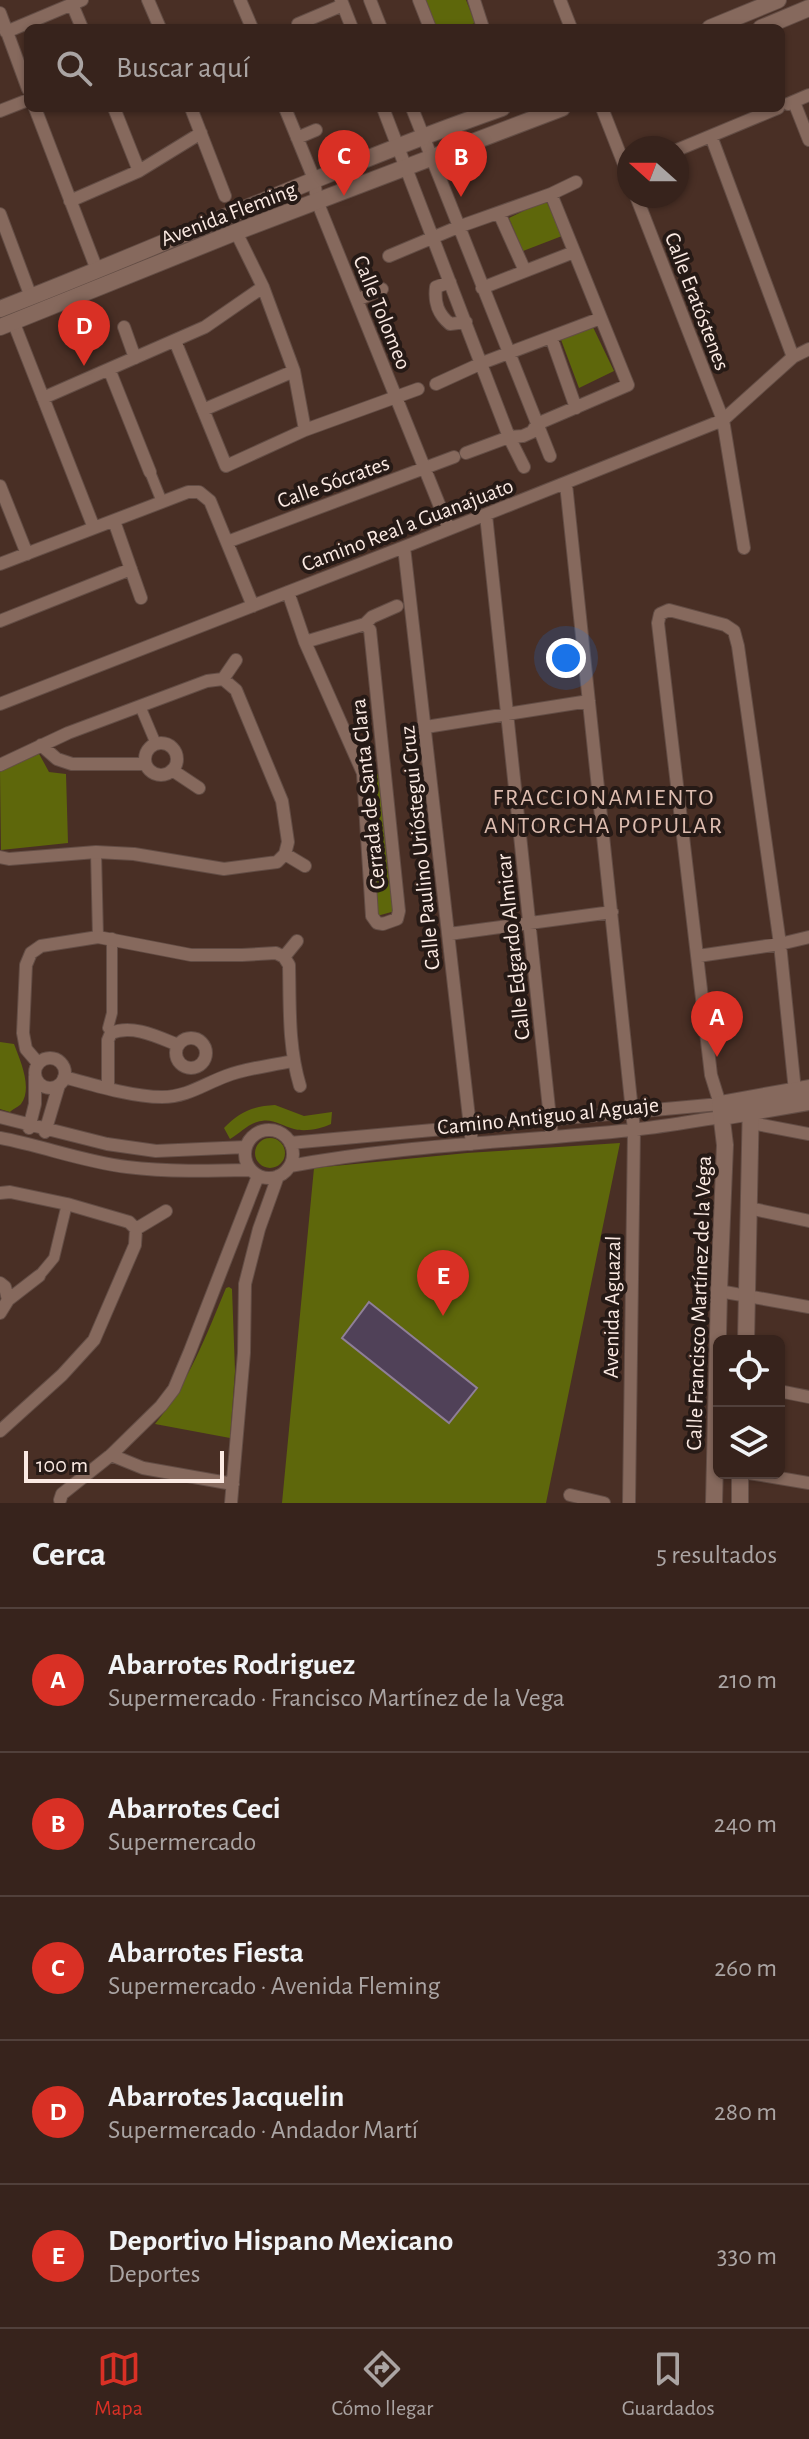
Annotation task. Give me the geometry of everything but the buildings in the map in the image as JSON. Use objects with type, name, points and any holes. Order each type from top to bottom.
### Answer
[{"type":"street","points":[[148,0],[158,24]]},
{"type":"street","points":[[240,0],[250,24]]},
{"type":"street","points":[[370,0],[379,24]]},
{"type":"street","points":[[419,0],[428,24]]},
{"type":"street","points":[[474,0],[482,24]]},
{"type":"street","points":[[561,0],[570,24]]},
{"type":"street","points":[[720,24],[778,0]]},
{"type":"street","points":[[25,24],[77,2],[81,24]]},
{"type":"street","points":[[298,24],[342,3],[350,24]]},
{"type":"street","points":[[771,24],[809,8]]},
{"type":"street","points":[[0,13],[24,79]]},
{"type":"street","points":[[6,32],[24,24]]},
{"type":"street","points":[[785,106],[809,95]]},
{"type":"street","points":[[0,111],[24,102]]},
{"type":"street","points":[[785,107],[809,140]]},
{"type":"street","points":[[37,112],[97,270]]},
{"type":"street","points":[[116,112],[139,171]]},
{"type":"street","points":[[193,112],[225,196]]},
{"type":"street","name":"Calle Tolomeo","points":[[287,112],[314,179],[317,201],[449,529]]},
{"type":"street","points":[[385,112],[509,437],[524,467]]},
{"type":"street","points":[[413,112],[550,456]]},
{"type":"street","name":"Avenida Fleming","points":[[0,309],[314,179],[491,112]]},
{"type":"street","name":"Avenida Fleming","points":[[7,324],[236,232],[552,112]]},
{"type":"street","points":[[604,112],[617,145]]},
{"type":"street","points":[[689,145],[769,112]]},
{"type":"street","points":[[297,138],[316,130]]},
{"type":"street","points":[[70,201],[139,171],[201,133]]},
{"type":"street","points":[[711,136],[793,357]]},
{"type":"street","points":[[389,256],[576,182]]},
{"type":"street","points":[[436,384],[482,363],[601,318],[551,194]]},
{"type":"street","name":"Calle Eratóstenes","points":[[641,208],[723,420],[744,548]]},
{"type":"street","points":[[499,213],[525,271]]},
{"type":"street","points":[[0,214],[31,297]]},
{"type":"street","points":[[236,232],[263,287],[294,371],[305,430]]},
{"type":"street","points":[[482,288],[574,252]]},
{"type":"street","points":[[450,282],[436,287],[435,300],[443,318],[450,324],[466,322]]},
{"type":"street","points":[[43,398],[205,327],[263,287]]},
{"type":"street","points":[[357,300],[382,289]]},
{"type":"street","name":"Calle Sócrates","points":[[227,542],[509,437],[523,436],[532,432],[537,424],[628,385],[601,318]]},
{"type":"street","points":[[7,324],[43,398],[94,528]]},
{"type":"street","points":[[124,327],[135,358]]},
{"type":"street","points":[[551,337],[576,408]]},
{"type":"street","points":[[175,341],[226,466],[305,430],[418,389]]},
{"type":"street","name":"Camino Real a Guanajuato","points":[[0,704],[723,420],[793,357],[809,349]]},
{"type":"street","points":[[109,369],[162,502]]},
{"type":"street","points":[[203,410],[294,371]]},
{"type":"street","name":"Avenida Aguazal","points":[[566,484],[634,1130],[629,1503]]},
{"type":"street","points":[[0,486],[27,554]]},
{"type":"street","points":[[0,564],[188,492],[199,492],[210,501],[253,606]]},
{"type":"street","name":"Calle Edgardo Almicar","points":[[486,515],[552,1137]]},
{"type":"street","points":[[114,521],[141,598]]},
{"type":"street","name":"Calle Paulino Urióstegui Cruz","points":[[404,547],[472,1144]]},
{"type":"street","points":[[0,621],[131,569]]},
{"type":"street","name":"Cerrada de Santa Clara","points":[[288,592],[305,642],[363,773],[372,916],[377,923],[383,924],[397,919],[399,911],[370,630],[365,624]]},
{"type":"street","points":[[305,642],[365,624],[372,617],[397,606]]},
{"type":"street","points":[[721,1110],[711,1075],[658,623],[660,614],[669,610],[725,625],[734,631],[802,1089]]},
{"type":"street","points":[[223,679],[236,660]]},
{"type":"street","points":[[0,765],[41,745],[140,706],[207,681],[223,679],[236,690],[282,801],[288,842],[285,854],[277,862],[224,869],[134,854],[96,852],[9,859],[0,857]]},
{"type":"street","points":[[426,727],[589,701]]},
{"type":"street","points":[[140,706],[156,744]]},
{"type":"street","points":[[156,744],[166,744],[174,750],[177,760],[168,774],[152,773],[145,764],[145,754],[156,744]]},
{"type":"street","points":[[41,745],[57,759],[72,764],[145,764]]},
{"type":"street","points":[[363,773],[384,769]]},
{"type":"street","points":[[172,770],[199,788]]},
{"type":"street","points":[[96,852],[98,937]]},
{"type":"street","points":[[285,854],[305,866]]},
{"type":"street","points":[[449,934],[612,912]]},
{"type":"street","points":[[292,1061],[247,1069],[189,1094],[161,1097],[62,1081],[46,1088],[39,1084],[23,1033],[26,965],[31,953],[41,946],[98,937],[191,955],[276,953],[284,957],[289,965],[292,1061],[300,1086]]},
{"type":"street","points":[[698,956],[809,937]]},
{"type":"street","points":[[108,1088],[107,1027],[112,1013],[112,938]]},
{"type":"street","points":[[284,957],[297,941]]},
{"type":"street","points":[[107,1027],[148,1033],[178,1045]]},
{"type":"street","points":[[24,1143],[35,1104],[36,1069],[46,1058],[59,1061],[64,1068],[62,1081],[40,1147]]},
{"type":"street","name":"Camino Antiguo al Aguaje","points":[[751,1111],[802,1089]]},
{"type":"street","name":"Camino Antiguo al Aguaje","points":[[290,1143],[632,1111],[751,1111],[809,1102]]},
{"type":"street","name":"Camino Antiguo al Aguaje","points":[[290,1166],[323,1159],[634,1130],[721,1110]]},
{"type":"street","name":"Calle Francisco Martínez de la Vega","points":[[714,1503],[725,1145],[721,1110]]},
{"type":"street","points":[[746,1335],[751,1111],[809,1134]]},
{"type":"street","points":[[0,1117],[107,1144],[156,1151],[246,1147]]},
{"type":"street","points":[[0,1138],[126,1167],[254,1173],[271,1178],[290,1166],[290,1143],[284,1136],[270,1130],[255,1135],[246,1147],[245,1155],[254,1173],[174,1389],[111,1455],[62,1494],[60,1500]]},
{"type":"street","points":[[231,1503],[244,1353],[247,1276],[259,1229],[278,1176]]},
{"type":"street","points":[[0,1193],[10,1192],[67,1204],[129,1222],[136,1229],[135,1245],[94,1340],[62,1375],[0,1431]]},
{"type":"street","points":[[0,1313],[8,1300],[39,1276],[54,1258],[67,1204]]},
{"type":"street","points":[[749,1208],[809,1221]]},
{"type":"street","points":[[136,1229],[166,1211]]},
{"type":"street","points":[[220,1268],[247,1276]]},
{"type":"street","points":[[0,1283],[5,1287],[8,1300]]},
{"type":"street","points":[[719,1291],[809,1307]]},
{"type":"street","points":[[785,1392],[809,1397]]},
{"type":"street","points":[[111,1455],[143,1468],[233,1484]]},
{"type":"street","points":[[740,1479],[740,1503]]},
{"type":"street","points":[[785,1479],[809,1483]]},
{"type":"street","points":[[570,1495],[604,1503]]},
{"type":"green space","points":[[424,0],[466,0],[475,23],[472,24],[433,24]]},
{"type":"green space","points":[[546,200],[562,236],[523,251],[509,218]]},
{"type":"green space","points":[[591,323],[614,371],[579,388],[560,337]]},
{"type":"green space","points":[[37,750],[49,772],[66,774],[68,843],[1,850],[0,771]]},
{"type":"green space","points":[[380,773],[395,911],[377,916],[370,778]]},
{"type":"green space","points":[[0,1042],[14,1044],[26,1082],[21,1104],[10,1112],[0,1109]]},
{"type":"green space","points":[[275,1105],[304,1116],[332,1112],[331,1124],[303,1130],[262,1121],[230,1139],[224,1128],[235,1118],[253,1108]]},
{"type":"green space","points":[[270,1138],[276,1139],[284,1147],[284,1159],[276,1167],[270,1168],[264,1167],[256,1159],[255,1153],[256,1147],[264,1139]]},
{"type":"green space","points":[[620,1143],[546,1503],[282,1503],[314,1168],[467,1153]]},
{"type":"green space","points":[[229,1287],[232,1289],[235,1371],[230,1438],[155,1424],[187,1376]]},
{"type":"place","name":"Abarrotes Fiesta","points":[[344,196]]},
{"type":"place","name":"Abarrotes Ceci","points":[[461,197]]},
{"type":"place","name":"Abarrotes Jacquelin","points":[[84,366]]},
{"type":"place","name":"Abarrotes Rodriguez","points":[[717,1057]]},
{"type":"place","name":"Deportivo Hispano Mexicano","points":[[443,1316]]},
{"type":"district","name":"FRACCIONAMIENTO ANTORCHA POPULAR","points":[[604,811]]}]
